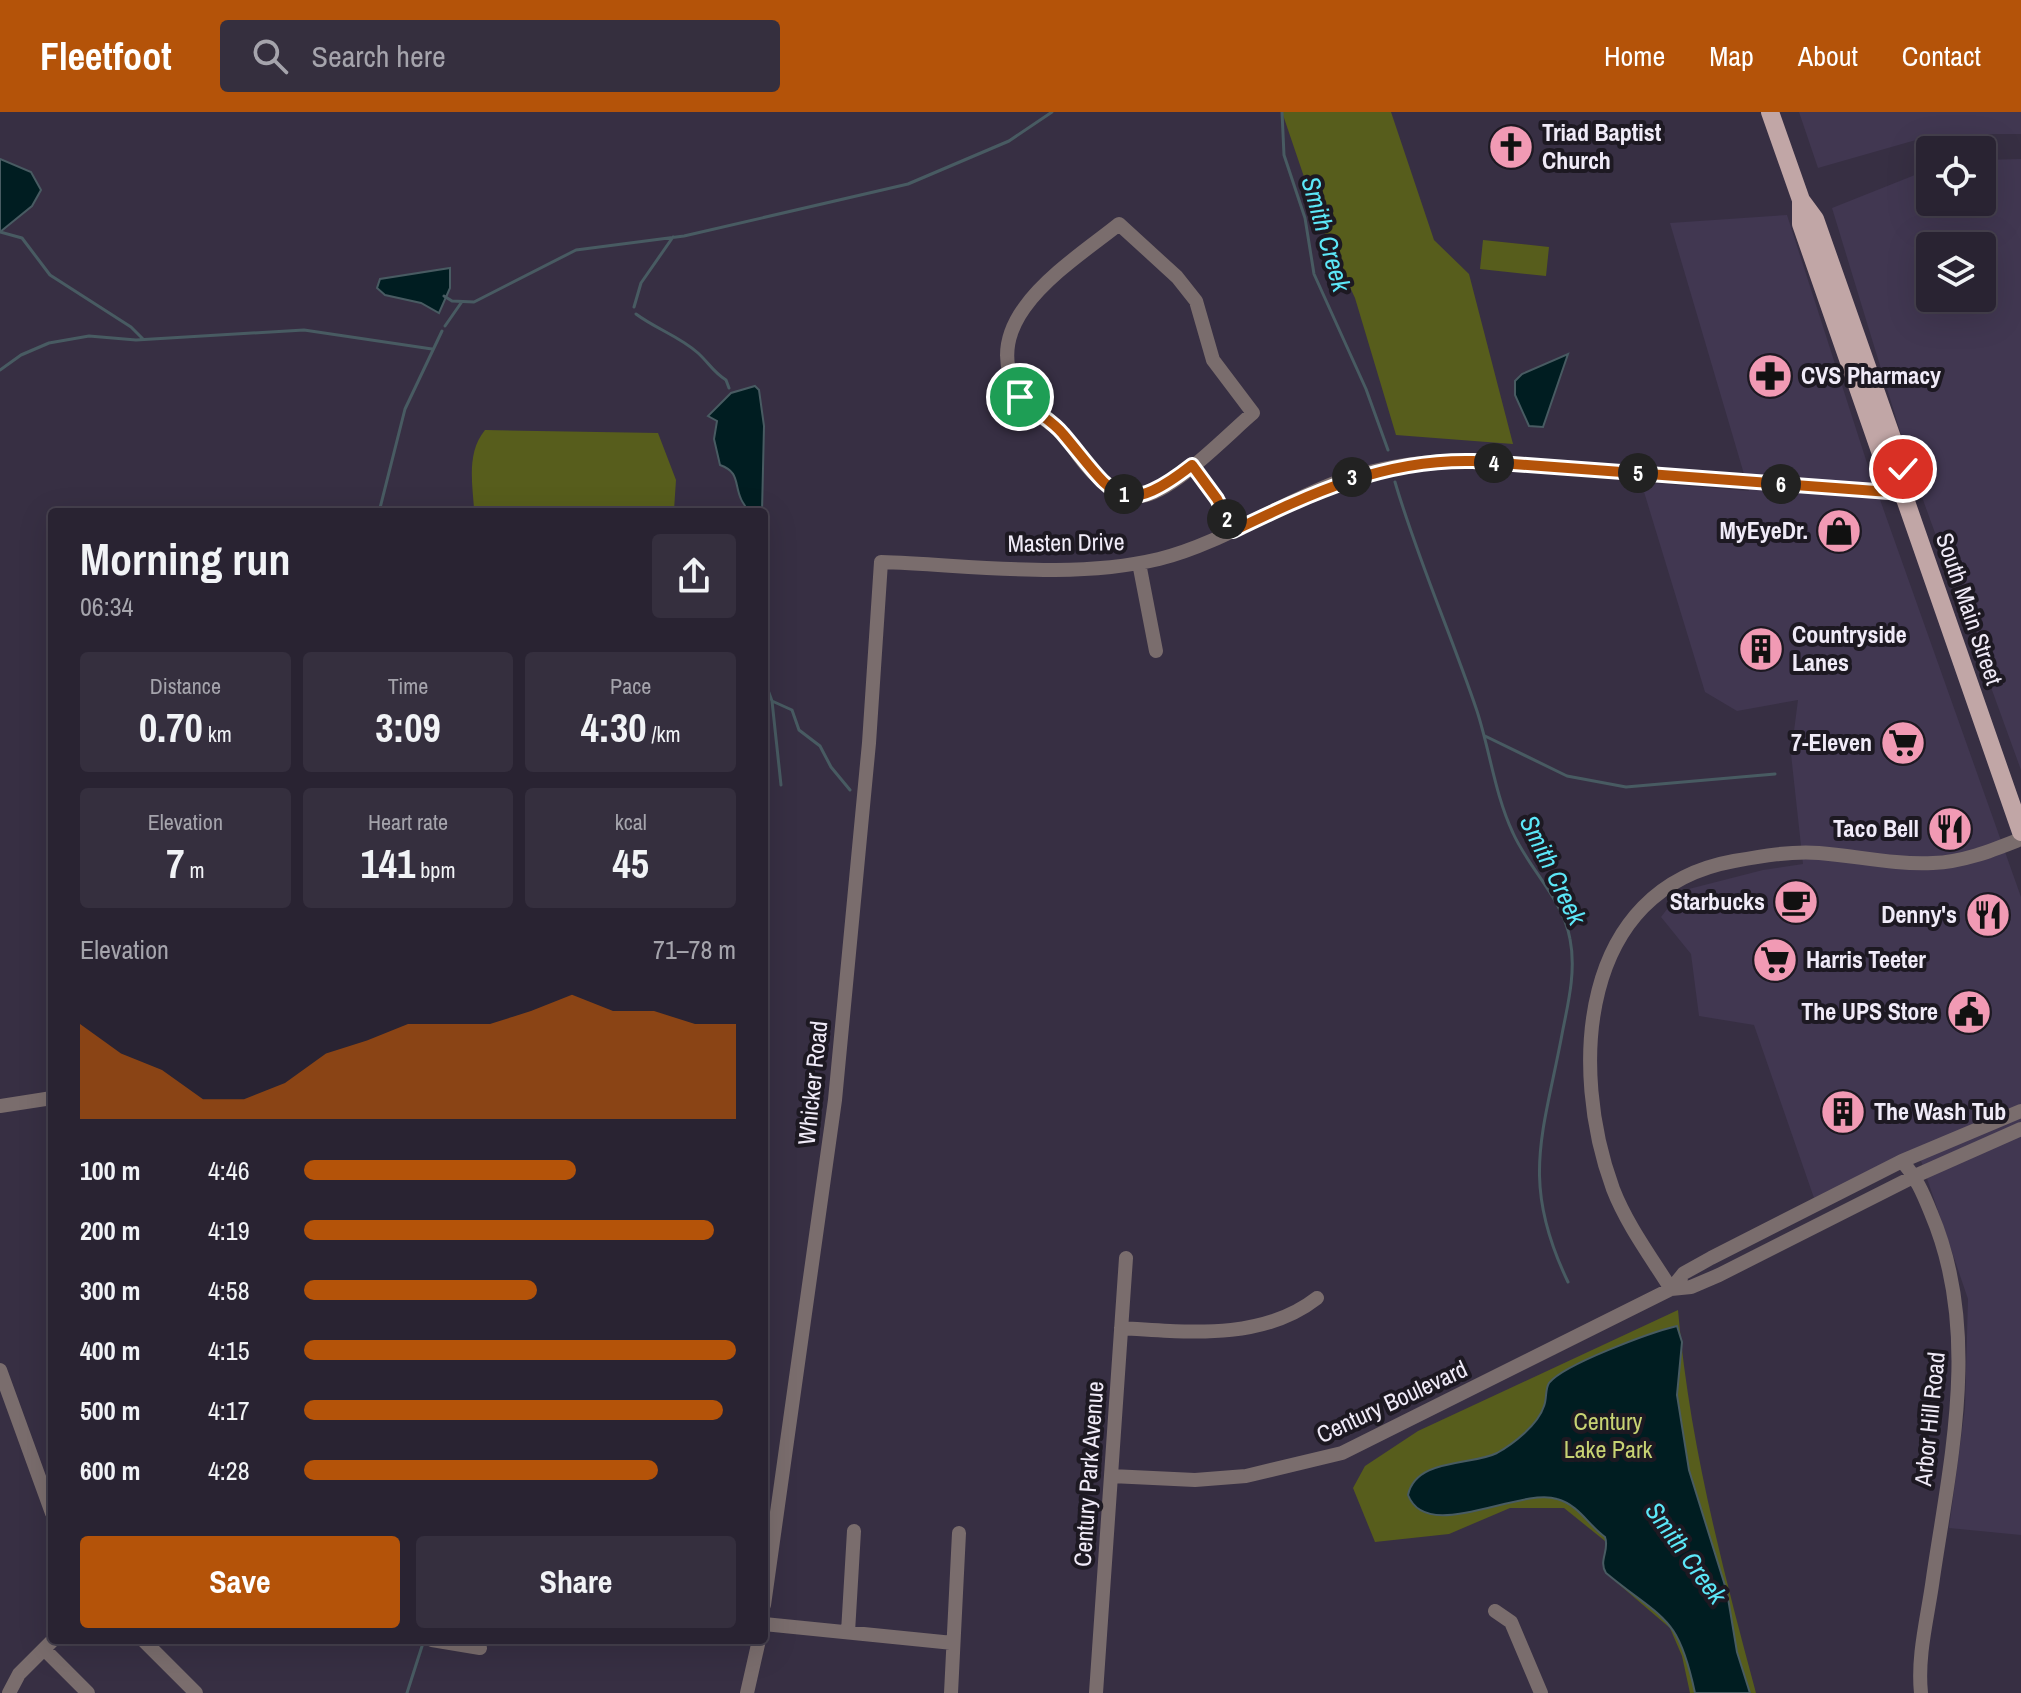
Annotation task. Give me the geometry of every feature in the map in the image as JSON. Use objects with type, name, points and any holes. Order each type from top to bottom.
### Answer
[{"type":"main road","name":"South Main Street","points":[[1770,112],[1801,200],[1815,219],[1903,469],[1903,493],[2021,832]]},
{"type":"street","points":[[1119,224],[1177,277],[1196,301],[1213,360],[1253,413],[1192,465],[1150,494],[1120,493],[1086,464],[1055,426],[1029,407],[1009,372],[1010,335],[1021,311],[1045,284],[1119,224]]},
{"type":"street","name":"Masten Drive","points":[[881,562],[1079,569],[1139,563],[1179,553],[1353,477],[1391,467],[1443,461],[1903,493]]},
{"type":"street","points":[[1192,465],[1217,499],[1233,531]]},
{"type":"street","name":"Whicker Road","points":[[768,1577],[835,1100],[871,727],[881,562]]},
{"type":"street","points":[[1139,563],[1156,651]]},
{"type":"street","points":[[1671,1289],[1617,1199],[1589,1089],[1589,1050],[1598,988],[1608,959],[1624,931],[1648,906],[1676,884],[1704,869],[1732,861],[1806,853],[1936,863],[1978,855],[2021,839]]},
{"type":"street","points":[[0,1106],[48,1099]]},
{"type":"street","name":"Century Boulevard","points":[[1671,1289],[1684,1273],[1750,1238],[1902,1161],[2021,1111]]},
{"type":"street","name":"Century Boulevard","points":[[1111,1476],[1233,1478],[1293,1468],[1342,1453],[1671,1289],[1691,1287],[1915,1176],[2021,1129]]},
{"type":"street","name":"Arbor Hill Road","points":[[1902,1161],[1915,1176],[1951,1271],[1961,1364],[1923,1644],[1921,1693]]},
{"type":"street","points":[[1750,1238],[1757,1256]]},
{"type":"street","name":"Century Park Avenue","points":[[1096,1693],[1126,1258]]},
{"type":"street","points":[[1121,1328],[1224,1332],[1279,1319],[1317,1298]]},
{"type":"street","points":[[0,1370],[48,1502]]},
{"type":"street","points":[[848,1632],[854,1531]]},
{"type":"street","points":[[951,1693],[959,1533]]},
{"type":"street","points":[[1495,1611],[1511,1622],[1541,1693]]},
{"type":"street","points":[[768,1624],[953,1643]]},
{"type":"street","points":[[147,1644],[196,1693]]},
{"type":"street","points":[[456,1644],[480,1648]]},
{"type":"street","points":[[747,1693],[758,1644]]},
{"type":"street","points":[[9,1693],[19,1674],[48,1645],[88,1693]]},
{"type":"shaded area","points":[[1799,112],[2021,112],[2021,134],[1916,136],[1916,140],[1818,168]]},
{"type":"shaded area","points":[[2021,159],[2021,770],[1910,464],[1832,208],[1916,175],[1916,216],[1996,216],[1996,160]]},
{"type":"shaded area","points":[[1787,215],[1867,463],[2021,897],[2021,1535],[1949,1528],[1965,1408],[1968,1299],[1917,1149],[1814,1198],[1754,1025],[1699,1016],[1691,954],[1661,917],[1681,891],[1763,870],[1803,864],[1791,754],[1798,700],[1737,711],[1705,692],[1641,482],[1749,491],[1670,223]]},
{"type":"green space","points":[[1282,112],[1391,112],[1434,240],[1469,274],[1513,444],[1396,435],[1355,298],[1319,221]]},
{"type":"green space","points":[[1483,240],[1549,247],[1546,276],[1480,269]]},
{"type":"green space","points":[[485,430],[658,433],[676,480],[674,508],[474,508],[472,467],[479,439]]},
{"type":"green space","name":"Century Lake Park","points":[[1678,1310],[1699,1455],[1719,1551],[1756,1693],[1690,1693],[1682,1656],[1670,1628],[1608,1575],[1605,1541],[1564,1508],[1510,1508],[1449,1534],[1375,1542],[1353,1488],[1365,1466],[1418,1431]]},
{"type":"water","points":[[0,159],[31,172],[41,190],[32,206],[0,232]]},
{"type":"water","points":[[450,268],[450,288],[439,313],[421,303],[385,295],[377,288],[380,279]]},
{"type":"water","points":[[1568,354],[1543,427],[1529,426],[1515,395],[1515,381],[1522,374]]},
{"type":"water","points":[[755,386],[759,390],[764,426],[762,508],[746,508],[734,475],[720,465],[714,439],[717,421],[708,416],[731,393]]},
{"type":"water","name":"Century Lake Park","points":[[1677,1326],[1682,1342],[1677,1395],[1689,1470],[1727,1592],[1737,1652],[1750,1693],[1695,1693],[1689,1667],[1675,1633],[1655,1611],[1606,1573],[1603,1564],[1605,1537],[1565,1502],[1540,1497],[1453,1515],[1434,1515],[1418,1509],[1408,1495],[1413,1483],[1433,1469],[1486,1457],[1517,1439],[1541,1413],[1548,1385],[1558,1375],[1609,1350]]},
{"type":"waterway","points":[[444,296],[452,301],[474,302],[576,250],[684,236],[908,184],[1009,141],[1052,112]]},
{"type":"waterway","name":"Smith Creek","points":[[1282,112],[1284,155],[1305,218],[1314,274],[1366,389],[1388,450]]},
{"type":"waterway","points":[[0,232],[22,238],[50,275],[131,327],[143,339]]},
{"type":"waterway","points":[[634,307],[641,283],[673,237]]},
{"type":"waterway","points":[[445,326],[461,303]]},
{"type":"waterway","points":[[636,314],[691,347],[726,380],[729,388]]},
{"type":"waterway","points":[[0,370],[21,355],[49,343],[89,336],[136,340],[304,330],[432,349]]},
{"type":"waterway","points":[[380,508],[405,409],[442,331]]},
{"type":"waterway","name":"Smith Creek","points":[[1395,482],[1477,711],[1507,818],[1520,846],[1553,897],[1570,939],[1571,984],[1540,1156],[1544,1214],[1568,1282]]},
{"type":"waterway","points":[[768,690],[772,701],[792,710],[799,730],[820,746],[831,767],[850,790]]},
{"type":"waterway","points":[[772,701],[781,785]]},
{"type":"waterway","points":[[1485,736],[1567,776],[1626,787],[1775,774]]},
{"type":"waterway","points":[[407,1693],[423,1644]]},
{"type":"place","name":"Triad Baptist Church","points":[[1511,147]]},
{"type":"place","name":"CVS Pharmacy","points":[[1770,376]]},
{"type":"place","name":"MyEyeDr.","points":[[1839,531]]},
{"type":"place","name":"Countryside Lanes","points":[[1761,649]]},
{"type":"place","name":"7-Eleven","points":[[1903,743]]},
{"type":"place","name":"Taco Bell","points":[[1950,829]]},
{"type":"place","name":"Starbucks","points":[[1796,902]]},
{"type":"place","name":"Denny's","points":[[1988,915]]},
{"type":"place","name":"Harris Teeter","points":[[1775,960]]},
{"type":"place","name":"The UPS Store","points":[[1969,1012]]},
{"type":"place","name":"The Wash Tub","points":[[1843,1112]]},
{"type":"route","points":[[1020,397],[1038,416],[1063,433],[1086,464],[1120,493],[1130,496],[1150,494],[1192,465],[1217,499],[1233,531],[1337,482],[1411,463],[1473,461],[1903,493],[1903,469]]}]
